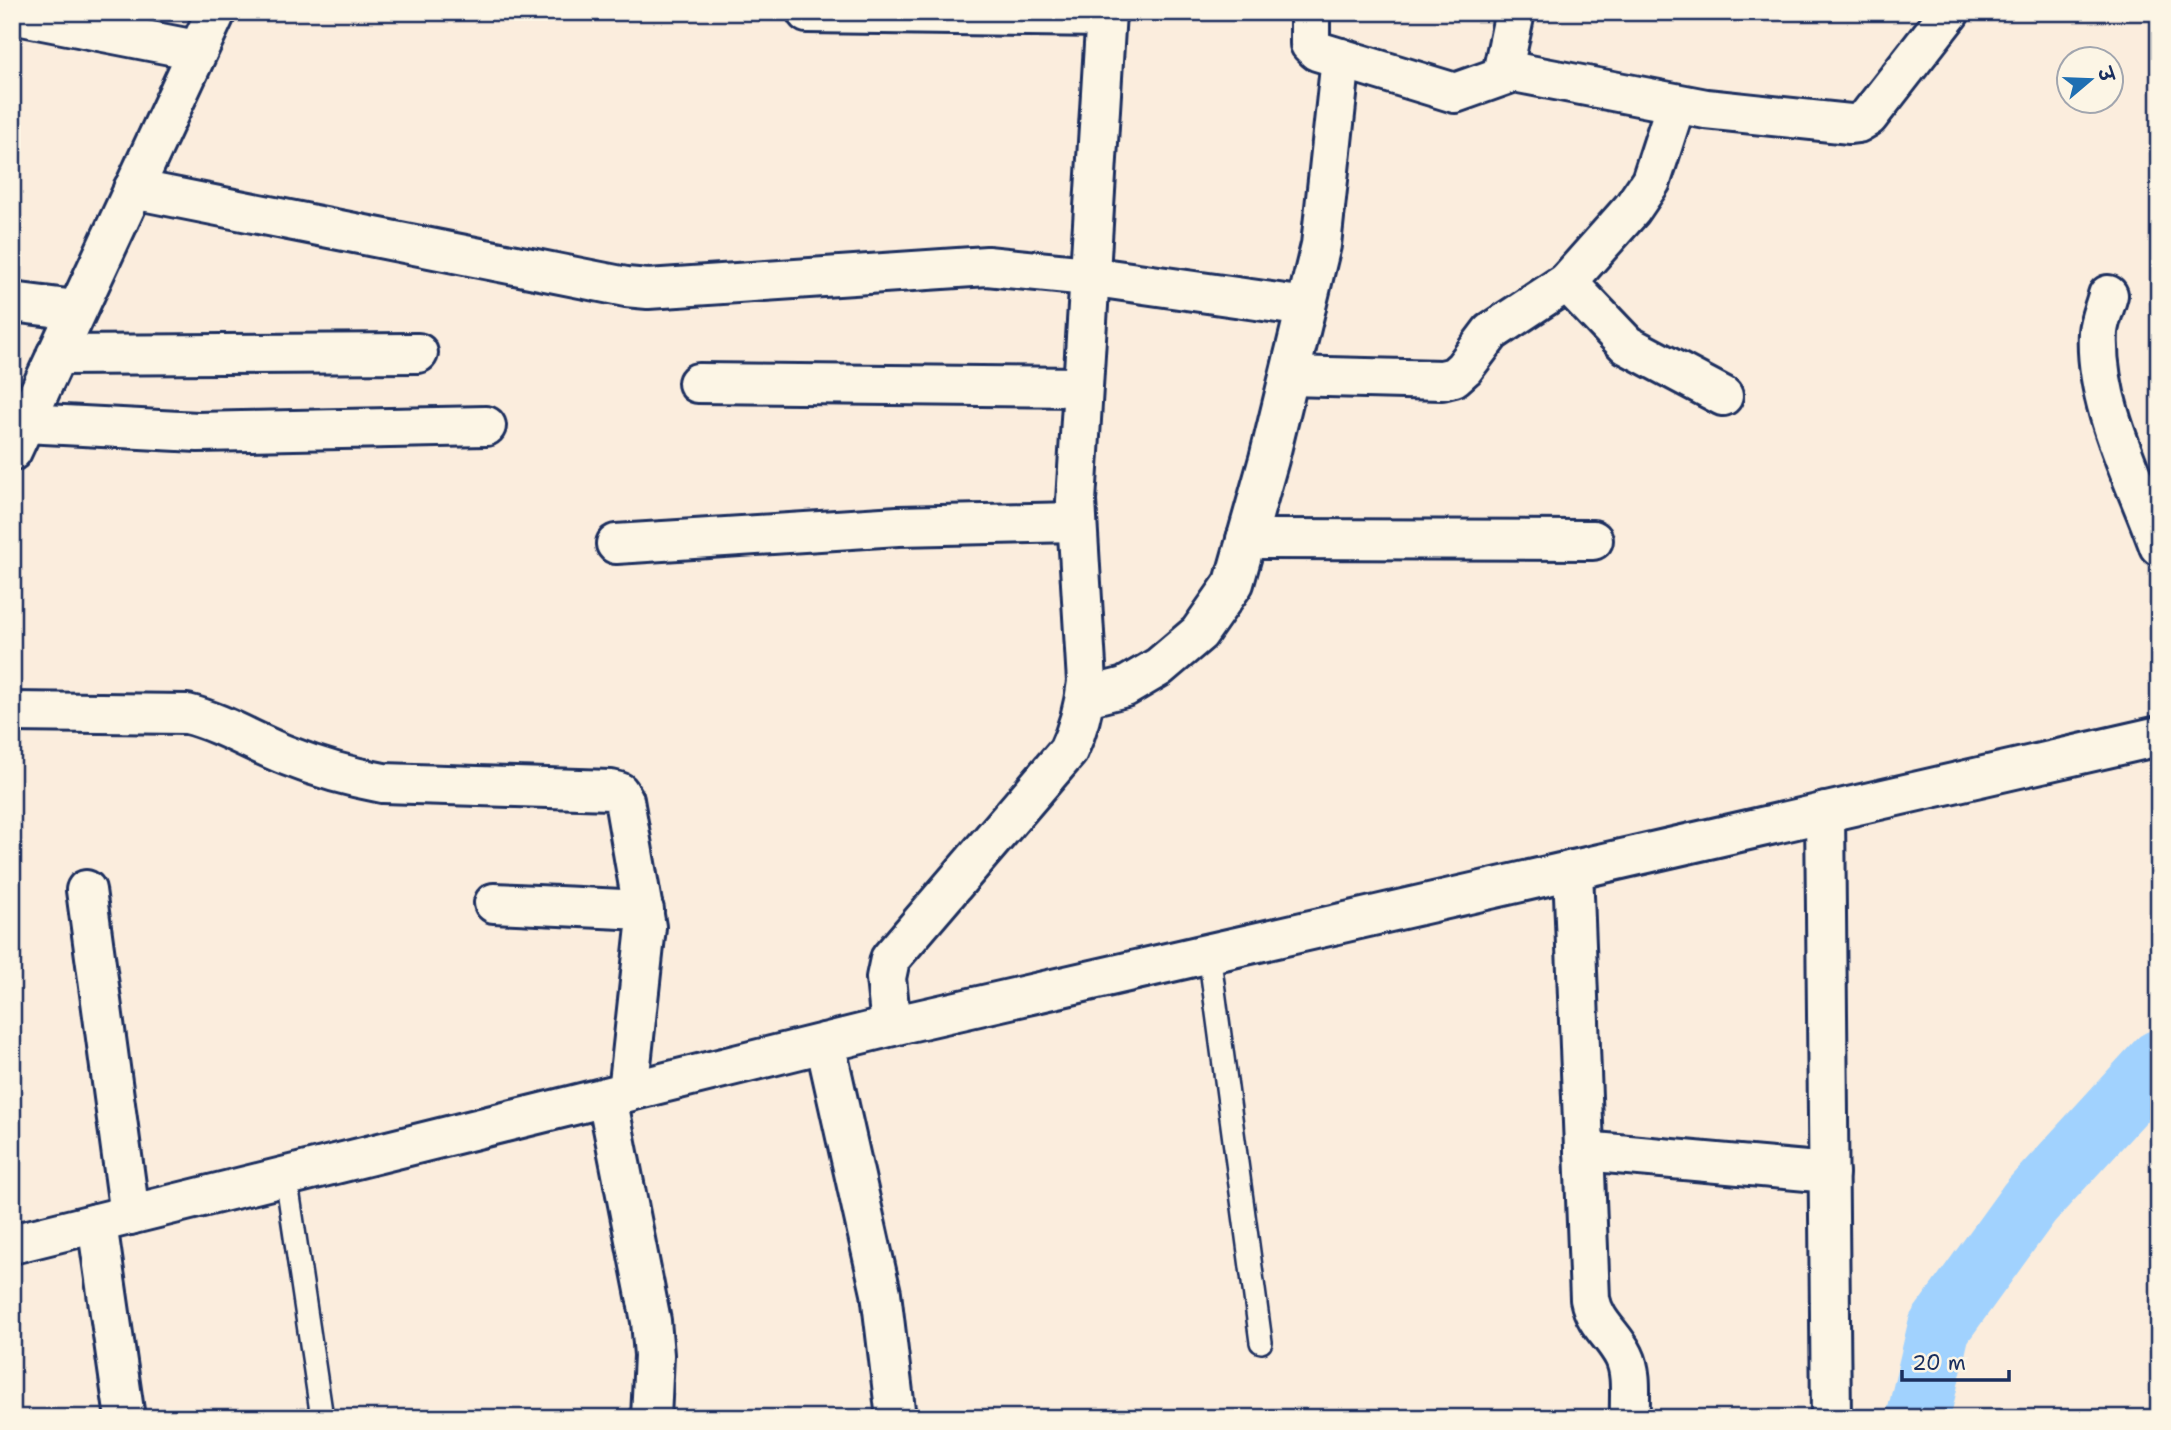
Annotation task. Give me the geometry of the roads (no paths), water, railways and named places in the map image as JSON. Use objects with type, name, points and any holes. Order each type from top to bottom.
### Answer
[{"type":"street","points":[[216,12],[196,50],[19,437],[486,426]]},
{"type":"street","points":[[1310,12],[1310,44],[1317,51],[1455,93],[1476,87],[1502,74],[1514,72],[1676,104],[1858,123],[1868,117],[1950,12]]},
{"type":"street","points":[[1502,74],[1515,12]]},
{"type":"street","points":[[807,13],[1106,15],[1100,138],[1088,276],[1076,522],[1086,697],[1079,727],[1068,751],[890,959],[886,978],[891,1027]]},
{"type":"street","points":[[12,14],[196,50]]},
{"type":"street","points":[[1086,697],[1125,687],[1159,667],[1199,633],[1234,583],[1290,376],[1325,219],[1341,58]]},
{"type":"street","points":[[1290,376],[1443,380],[1454,377],[1491,332],[1532,308],[1567,282],[1632,209],[1647,187],[1676,104]]},
{"type":"street","points":[[133,189],[626,287],[696,286],[971,266],[1088,276],[1306,307]]},
{"type":"street","points":[[1567,282],[1627,345],[1642,356],[1723,396]]},
{"type":"street","points":[[2108,295],[2098,329],[2098,359],[2110,415],[2159,546]]},
{"type":"street","points":[[12,302],[76,310]]},
{"type":"street","points":[[56,355],[418,353]]},
{"type":"street","points":[[698,383],[1082,387]]},
{"type":"street","points":[[616,544],[898,526],[1076,522]]},
{"type":"street","points":[[1246,539],[1593,540]]},
{"type":"street","points":[[12,712],[187,714],[207,719],[304,762],[355,778],[383,783],[619,792],[624,800],[644,910],[646,940],[618,1094],[652,1321],[654,1355],[651,1418]]},
{"type":"street","points":[[12,1244],[891,1027],[2159,736]]},
{"type":"street","points":[[1825,812],[1831,1418]]},
{"type":"street","points":[[1573,870],[1590,1299],[1593,1313],[1618,1346],[1629,1370],[1630,1418]]},
{"type":"street","points":[[86,890],[113,1219],[125,1418]]},
{"type":"street","points":[[494,903],[644,910]]},
{"type":"street","points":[[825,1043],[881,1293],[896,1418]]},
{"type":"street","points":[[1584,1151],[1829,1173]]},
{"type":"lane","points":[[1209,953],[1261,1342]]},
{"type":"lane","points":[[286,1176],[322,1418]]},
{"type":"waterway","points":[[1918,1418],[1939,1328],[2030,1202],[2159,1061]]}]
